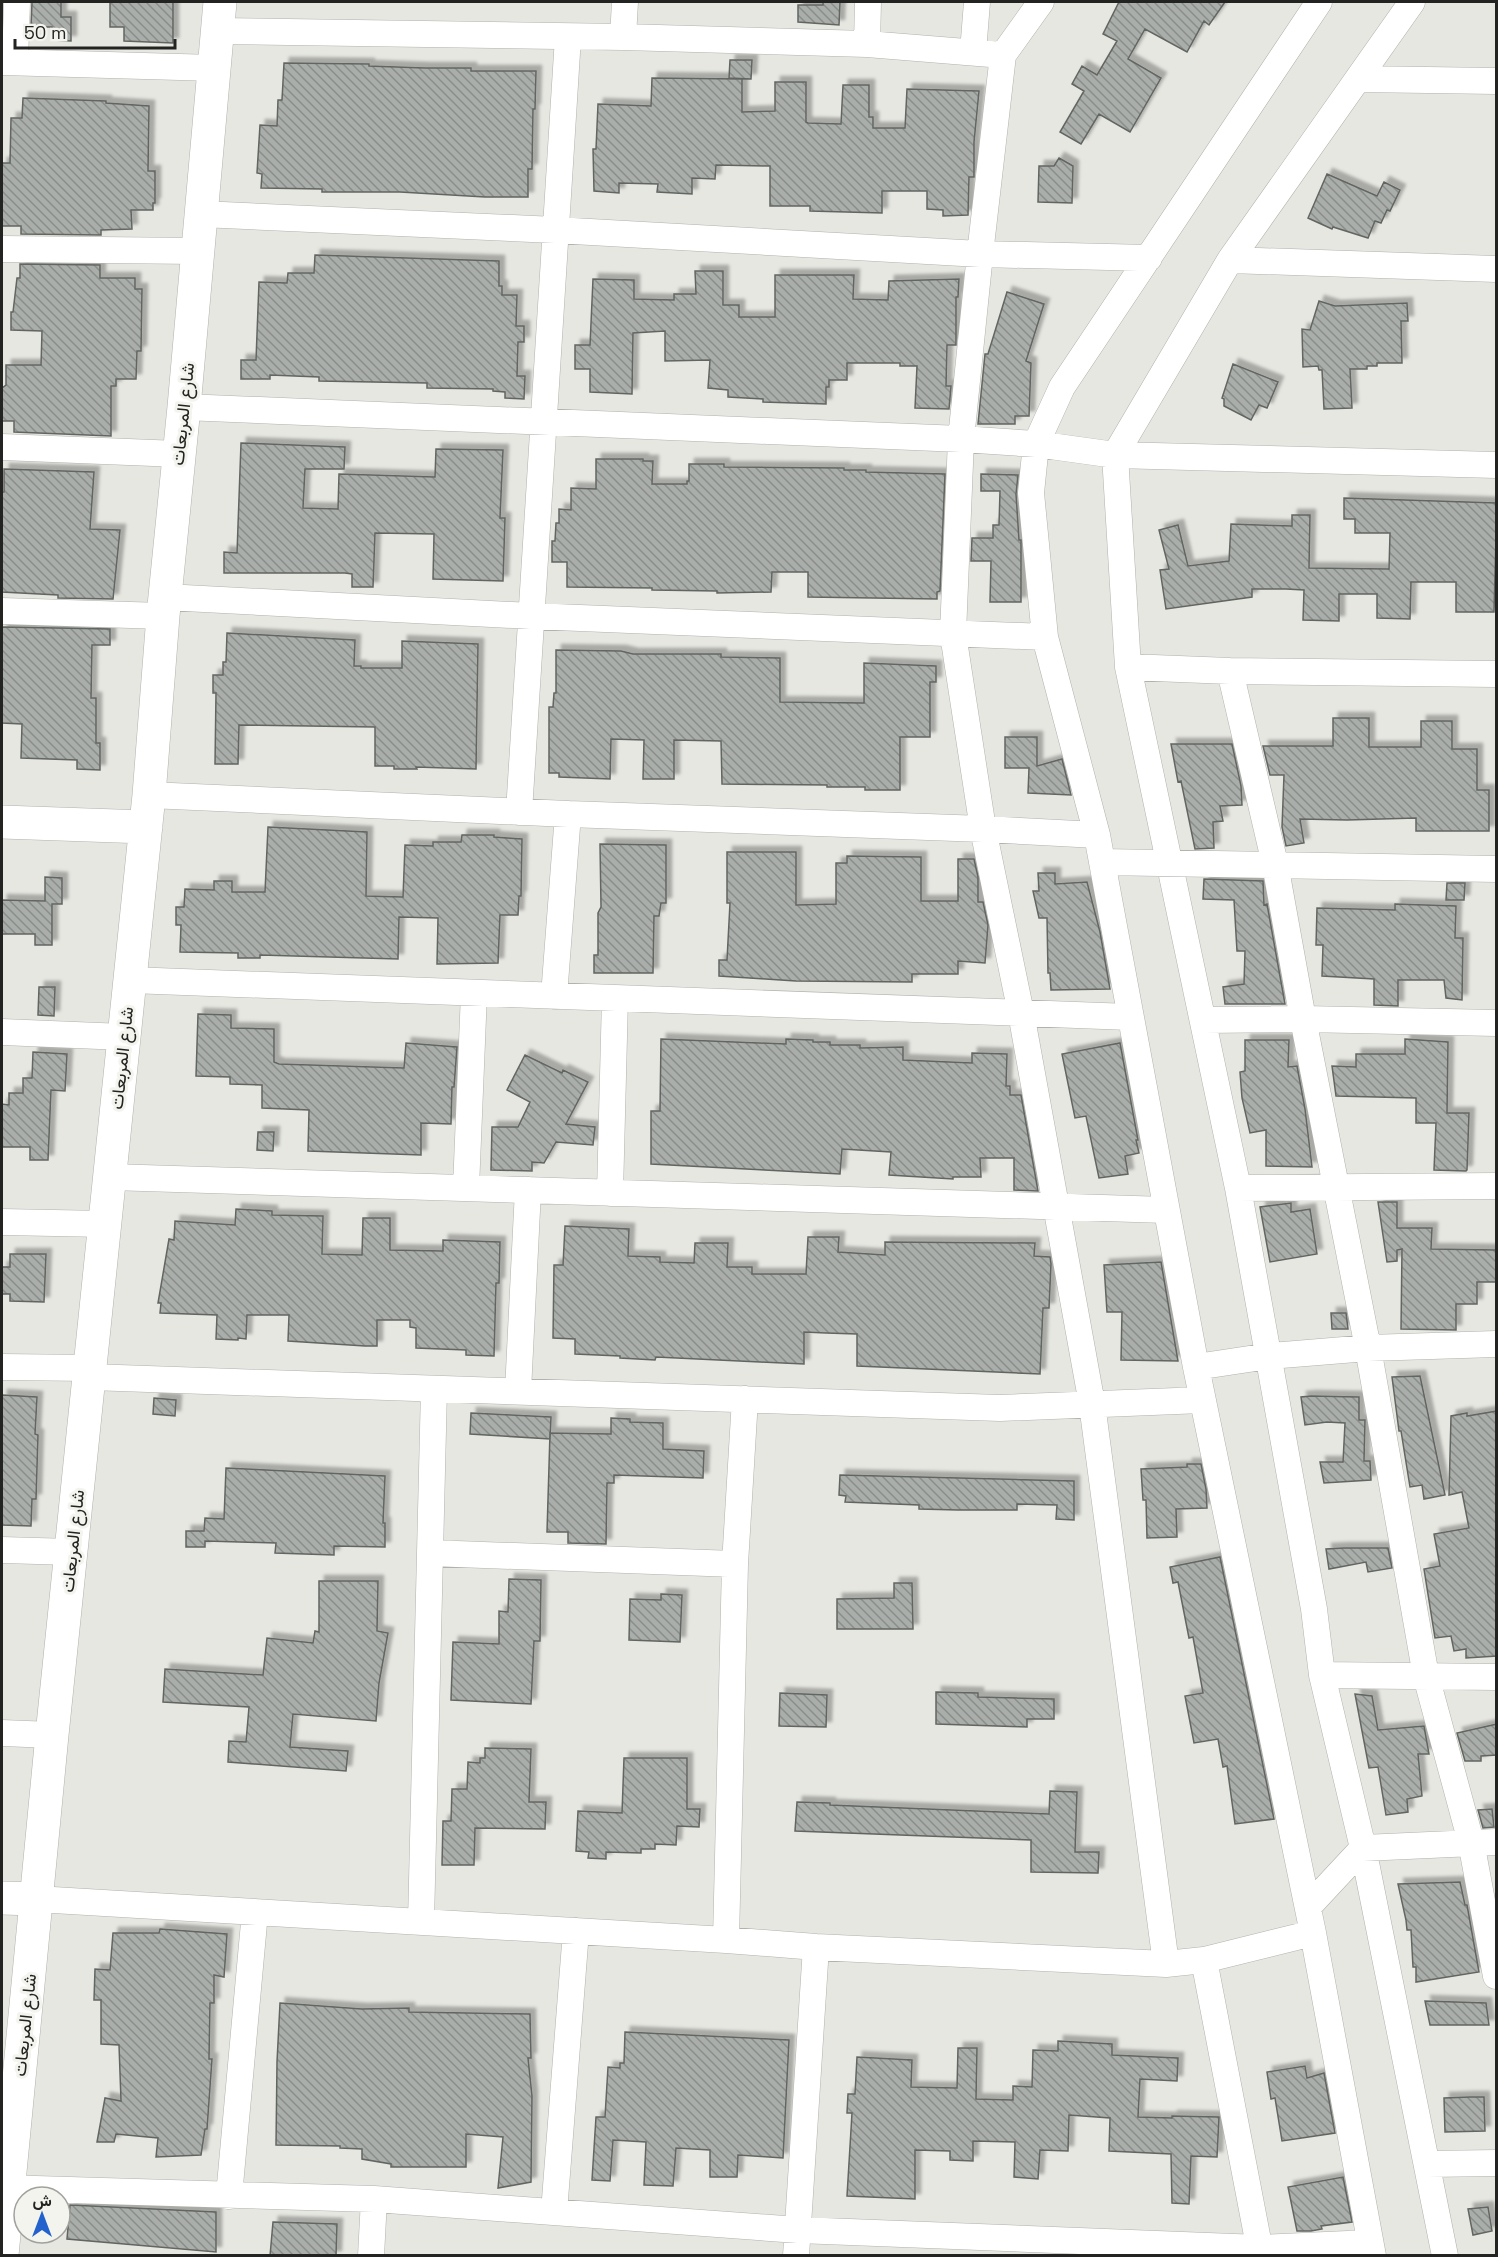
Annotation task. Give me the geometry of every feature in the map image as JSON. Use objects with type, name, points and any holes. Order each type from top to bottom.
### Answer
[{"type":"street","points":[[17,2],[8,62],[215,68]]},
{"type":"street","points":[[623,37],[625,2]]},
{"type":"street","points":[[867,44],[868,2]]},
{"type":"street","points":[[974,52],[977,2]]},
{"type":"street","points":[[1041,2],[1003,55],[961,439],[953,634],[983,829],[1020,1013],[1092,1404],[1166,1964]]},
{"type":"street","points":[[4,2188],[374,2199],[798,2230],[1261,2252],[1372,2249],[1308,1907],[1202,1400],[1097,835],[1045,637],[1031,493],[1036,444],[1062,387],[1319,2]]},
{"type":"street","points":[[1412,2],[1230,260],[1115,455],[1128,667],[1238,1188],[1314,1609],[1322,1675],[1363,1848],[1444,2256]]},
{"type":"street","points":[[219,16],[568,37],[867,44],[1003,55]]},
{"type":"street","name":"شارع المربعات","points":[[2,2255],[12,2049],[36,1899],[91,1373],[146,827],[164,606],[219,16]]},
{"type":"street","points":[[519,812],[568,37]]},
{"type":"street","points":[[1358,80],[1497,81]]},
{"type":"street","points":[[201,214],[555,230],[980,254],[1149,258]]},
{"type":"street","points":[[2,249],[198,251]]},
{"type":"street","points":[[1230,260],[1497,269]]},
{"type":"street","points":[[184,407],[543,424],[961,439],[1036,444],[1115,455],[1497,465]]},
{"type":"street","points":[[2,447],[179,454]]},
{"type":"street","points":[[2,611],[164,606],[531,616],[1045,637]]},
{"type":"street","points":[[1128,667],[1230,671],[1497,674]]},
{"type":"street","points":[[1230,671],[1275,864],[1335,1186],[1368,1348],[1426,1676],[1471,1842],[1497,1976]]},
{"type":"street","points":[[149,795],[1097,835]]},
{"type":"street","points":[[554,996],[568,814]]},
{"type":"street","points":[[2,822],[146,827]]},
{"type":"street","points":[[1102,862],[1497,869]]},
{"type":"street","points":[[130,980],[1130,1017]]},
{"type":"street","points":[[466,1188],[474,993]]},
{"type":"street","points":[[610,1193],[615,998]]},
{"type":"street","points":[[1204,1020],[1303,1019],[1497,1023]]},
{"type":"street","points":[[2,1032],[124,1037]]},
{"type":"street","points":[[110,1177],[1166,1210]]},
{"type":"street","points":[[1238,1188],[1497,1186]]},
{"type":"street","points":[[518,1391],[528,1190]]},
{"type":"street","points":[[2,1222],[106,1224]]},
{"type":"street","points":[[1196,1367],[1269,1356],[1368,1348],[1497,1344]]},
{"type":"street","points":[[2,1367],[434,1389],[1000,1408],[1202,1400]]},
{"type":"street","points":[[421,1922],[434,1389]]},
{"type":"street","points":[[726,1940],[735,1564],[745,1399]]},
{"type":"street","points":[[2,1550],[72,1552]]},
{"type":"street","points":[[430,1553],[735,1564]]},
{"type":"street","points":[[1322,1675],[1497,1677]]},
{"type":"street","points":[[2,1733],[52,1735]]},
{"type":"street","points":[[1308,1907],[1363,1848],[1497,1842]]},
{"type":"street","points":[[2,1898],[816,1947],[1166,1964],[1204,1960],[1313,1933]]},
{"type":"street","points":[[229,2196],[255,1912]]},
{"type":"street","points":[[554,2212],[576,1931]]},
{"type":"street","points":[[796,2256],[816,1947]]},
{"type":"street","points":[[1204,1960],[1261,2252]]},
{"type":"street","points":[[1427,2164],[1497,2163]]},
{"type":"street","points":[[371,2256],[374,2199]]},
{"type":"building","points":[[32,2],[61,2],[61,17],[71,17],[71,41],[52,40],[52,27],[31,27]]},
{"type":"building","points":[[110,2],[173,2],[173,43],[124,41],[124,27],[110,27]]},
{"type":"building","points":[[823,2],[840,2],[839,25],[798,22],[798,5],[823,5]]},
{"type":"building","points":[[1119,2],[1225,2],[1209,25],[1204,21],[1187,52],[1145,29],[1128,59],[1161,78],[1130,132],[1099,114],[1081,144],[1060,132],[1084,91],[1072,84],[1082,66],[1097,75],[1117,41],[1103,34]]},
{"type":"building","points":[[730,60],[752,60],[751,79],[729,78]]},
{"type":"building","points":[[284,63],[471,68],[471,71],[536,71],[532,169],[528,169],[528,197],[400,192],[322,192],[322,189],[261,188],[262,174],[257,173],[260,125],[277,126],[278,100],[282,100]]},
{"type":"building","points":[[652,78],[742,79],[742,112],[775,111],[775,82],[806,82],[806,122],[808,123],[841,124],[843,85],[869,85],[869,117],[873,117],[873,128],[905,128],[907,89],[979,91],[974,142],[974,177],[969,177],[968,215],[943,216],[943,210],[927,209],[927,191],[882,191],[882,213],[810,211],[810,206],[770,206],[770,166],[716,165],[715,179],[692,178],[692,194],[657,192],[658,184],[619,183],[619,193],[594,191],[593,149],[596,149],[598,104],[651,106]]},
{"type":"building","points":[[23,98],[106,101],[106,103],[149,106],[148,171],[155,171],[153,210],[131,210],[132,229],[101,230],[101,235],[21,234],[21,226],[2,226],[2,163],[10,163],[11,118],[22,118]]},
{"type":"building","points":[[1059,158],[1073,166],[1072,203],[1038,202],[1039,166],[1054,166]]},
{"type":"building","points":[[1327,174],[1377,196],[1384,182],[1400,190],[1390,211],[1387,210],[1381,223],[1375,221],[1368,238],[1333,227],[1332,229],[1308,218]]},
{"type":"building","points":[[315,255],[499,261],[499,286],[502,286],[502,295],[517,295],[516,326],[524,326],[524,342],[518,342],[517,376],[525,376],[524,399],[505,398],[505,392],[493,391],[493,389],[427,388],[427,383],[319,381],[319,377],[270,375],[270,379],[241,379],[241,360],[256,360],[259,282],[287,283],[288,273],[314,273]]},
{"type":"building","points":[[20,264],[100,265],[100,278],[135,278],[135,289],[142,289],[141,351],[137,351],[136,379],[116,379],[116,386],[111,386],[111,436],[14,432],[14,421],[2,421],[2,388],[6,385],[6,365],[41,365],[42,331],[11,330],[11,312],[13,312],[17,278],[20,278]]},
{"type":"building","points":[[695,271],[723,271],[723,305],[739,305],[739,317],[775,317],[775,275],[854,275],[853,299],[888,300],[889,281],[959,279],[958,297],[956,297],[956,345],[947,345],[946,386],[951,386],[949,409],[915,408],[917,366],[900,366],[900,363],[847,363],[847,380],[829,380],[829,387],[826,387],[826,404],[763,402],[763,399],[728,397],[728,390],[708,388],[710,360],[665,361],[665,331],[633,333],[632,394],[590,392],[590,369],[575,369],[575,345],[590,345],[593,279],[634,280],[634,299],[674,300],[674,294],[696,294]]},
{"type":"building","points":[[1007,292],[1044,304],[1026,361],[1031,363],[1029,416],[1015,416],[1015,424],[978,424],[985,354],[988,354]]},
{"type":"building","points":[[1319,301],[1335,306],[1407,303],[1408,321],[1401,321],[1402,363],[1377,363],[1377,366],[1367,366],[1367,369],[1350,369],[1352,408],[1324,409],[1322,370],[1319,370],[1318,366],[1303,367],[1302,329],[1310,330]]},
{"type":"building","points":[[1233,364],[1278,382],[1267,408],[1259,405],[1251,420],[1224,406],[1222,398]]},
{"type":"building","points":[[241,443],[345,447],[344,469],[305,469],[303,508],[338,509],[339,474],[435,477],[436,449],[503,450],[500,518],[505,518],[503,581],[433,579],[434,534],[375,533],[373,587],[352,587],[352,574],[345,573],[224,573],[224,552],[237,553]]},
{"type":"building","points":[[596,459],[653,461],[652,484],[687,484],[689,464],[724,464],[724,467],[844,468],[844,470],[866,470],[866,472],[945,474],[940,591],[937,592],[937,599],[808,597],[808,572],[772,572],[771,592],[717,593],[717,591],[652,590],[652,588],[567,587],[567,562],[552,562],[552,541],[555,541],[556,523],[559,523],[559,509],[571,510],[571,488],[596,489]]},
{"type":"building","points":[[4,469],[94,472],[90,529],[120,530],[113,599],[58,598],[58,595],[2,592]]},
{"type":"building","points":[[981,474],[1018,475],[1016,494],[1019,540],[1021,540],[1021,602],[990,602],[991,561],[971,561],[972,538],[993,538],[993,525],[999,525],[1000,491],[981,491]]},
{"type":"building","points":[[1344,498],[1497,503],[1494,612],[1456,612],[1456,582],[1411,582],[1410,619],[1377,618],[1377,594],[1339,594],[1339,621],[1303,620],[1304,590],[1286,589],[1252,589],[1252,597],[1166,609],[1160,570],[1169,569],[1159,530],[1178,525],[1188,566],[1229,561],[1231,524],[1292,526],[1292,515],[1310,515],[1309,568],[1389,569],[1390,533],[1355,533],[1355,519],[1344,519]]},
{"type":"building","points":[[2,627],[110,629],[110,645],[92,645],[91,698],[96,698],[96,743],[100,743],[100,770],[77,769],[77,760],[21,758],[22,724],[2,723]]},
{"type":"building","points":[[227,633],[355,640],[354,666],[361,666],[361,668],[402,668],[402,641],[478,644],[476,769],[416,767],[417,769],[394,769],[394,766],[375,766],[375,727],[239,725],[238,764],[215,764],[216,693],[213,693],[213,675],[223,675]]},
{"type":"building","points":[[556,650],[621,651],[633,654],[721,654],[721,657],[780,658],[780,702],[864,703],[864,663],[936,666],[936,682],[930,682],[930,737],[900,737],[900,790],[865,790],[865,787],[827,787],[827,785],[722,784],[721,741],[674,740],[674,779],[643,779],[644,740],[611,739],[610,779],[559,777],[559,773],[549,773],[549,707],[553,707],[554,693],[556,693]]},
{"type":"building","points":[[1333,718],[1369,718],[1369,747],[1421,747],[1421,721],[1452,721],[1452,749],[1477,749],[1477,790],[1489,790],[1489,831],[1416,831],[1416,818],[1300,819],[1304,843],[1286,846],[1282,827],[1284,775],[1270,775],[1263,746],[1333,746]]},
{"type":"building","points":[[1005,737],[1037,737],[1037,766],[1062,759],[1071,795],[1028,793],[1029,768],[1005,768]]},
{"type":"building","points":[[1171,744],[1232,744],[1241,786],[1242,805],[1220,806],[1223,821],[1213,822],[1214,848],[1195,849]]},
{"type":"building","points":[[268,827],[367,832],[366,896],[403,897],[405,845],[433,846],[433,842],[461,842],[462,835],[494,835],[494,837],[522,839],[521,896],[519,896],[518,915],[500,915],[498,963],[437,964],[438,918],[399,917],[398,959],[260,955],[260,958],[238,958],[238,953],[180,952],[181,925],[176,925],[176,907],[184,907],[185,889],[214,890],[214,881],[232,881],[232,892],[265,892]]},
{"type":"building","points":[[600,844],[666,845],[666,903],[661,903],[659,916],[654,916],[653,973],[594,973],[594,955],[598,955],[598,913],[601,907]]},
{"type":"building","points":[[727,852],[796,852],[796,905],[836,904],[836,863],[847,863],[847,856],[921,857],[921,901],[958,901],[958,859],[974,859],[978,877],[978,902],[983,902],[988,925],[985,963],[958,961],[958,974],[912,974],[912,982],[796,981],[719,976],[719,960],[727,960],[730,903],[727,903]]},
{"type":"building","points":[[1038,873],[1055,873],[1055,884],[1087,882],[1100,932],[1110,989],[1051,990],[1050,973],[1048,973],[1047,918],[1039,918],[1033,891],[1039,891]]},
{"type":"building","points":[[45,877],[62,878],[62,904],[52,904],[52,945],[35,945],[35,934],[2,934],[2,900],[45,901]]},
{"type":"building","points":[[1204,879],[1263,881],[1264,905],[1267,904],[1285,1004],[1225,1004],[1223,987],[1244,984],[1245,951],[1237,951],[1234,900],[1203,899]]},
{"type":"building","points":[[1447,883],[1465,883],[1464,900],[1446,900]]},
{"type":"building","points":[[1395,904],[1456,906],[1455,938],[1463,938],[1462,1000],[1446,998],[1444,980],[1398,980],[1398,1006],[1374,1005],[1374,979],[1322,976],[1323,945],[1316,945],[1317,908],[1395,910]]},
{"type":"building","points":[[39,987],[55,987],[54,1016],[38,1015]]},
{"type":"building","points":[[198,1014],[231,1015],[231,1028],[274,1029],[274,1062],[279,1064],[404,1068],[406,1043],[457,1047],[454,1087],[452,1087],[451,1124],[421,1123],[421,1155],[308,1151],[309,1110],[262,1108],[262,1085],[230,1084],[230,1077],[196,1076]]},
{"type":"building","points":[[661,1039],[786,1044],[786,1039],[813,1040],[813,1042],[830,1042],[830,1045],[860,1045],[860,1048],[903,1047],[903,1060],[972,1063],[972,1053],[1007,1054],[1006,1086],[1010,1086],[1010,1095],[1021,1095],[1038,1191],[1014,1190],[1014,1158],[980,1158],[981,1177],[953,1177],[953,1179],[889,1175],[891,1152],[842,1149],[840,1174],[651,1164],[651,1111],[660,1111]]},
{"type":"building","points":[[1405,1039],[1448,1042],[1447,1113],[1469,1113],[1466,1171],[1434,1170],[1436,1123],[1416,1123],[1416,1098],[1336,1096],[1332,1066],[1356,1067],[1356,1054],[1405,1054]]},
{"type":"building","points":[[1245,1040],[1289,1040],[1288,1067],[1297,1066],[1312,1167],[1266,1166],[1266,1130],[1250,1133],[1242,1098],[1240,1072],[1245,1071]]},
{"type":"building","points":[[1120,1043],[1139,1153],[1125,1156],[1128,1174],[1099,1178],[1086,1116],[1075,1118],[1062,1054]]},
{"type":"building","points":[[33,1052],[67,1054],[65,1091],[51,1090],[48,1160],[30,1160],[30,1147],[2,1147],[2,1104],[9,1105],[9,1093],[23,1093],[23,1078],[32,1078]]},
{"type":"building","points":[[525,1055],[562,1073],[563,1070],[588,1082],[566,1124],[595,1127],[593,1145],[556,1142],[544,1163],[532,1162],[532,1171],[491,1170],[492,1127],[518,1127],[530,1102],[507,1090]]},
{"type":"building","points":[[258,1132],[274,1132],[273,1151],[257,1150]]},
{"type":"building","points":[[1378,1202],[1397,1202],[1397,1228],[1432,1228],[1431,1249],[1497,1250],[1497,1282],[1477,1282],[1477,1304],[1456,1304],[1456,1330],[1401,1329],[1402,1249],[1397,1250],[1397,1261],[1387,1262]]},
{"type":"building","points":[[1291,1203],[1291,1212],[1310,1209],[1317,1254],[1270,1262],[1260,1207]]},
{"type":"building","points":[[236,1209],[272,1211],[272,1215],[323,1216],[322,1254],[362,1255],[363,1218],[390,1218],[390,1250],[443,1251],[443,1240],[500,1242],[499,1283],[496,1283],[494,1356],[466,1355],[466,1350],[416,1348],[416,1328],[410,1327],[410,1320],[377,1320],[377,1346],[365,1346],[288,1341],[289,1315],[247,1315],[246,1339],[238,1338],[238,1340],[216,1339],[217,1315],[160,1313],[161,1303],[158,1303],[169,1239],[174,1240],[175,1221],[235,1225]]},
{"type":"building","points":[[565,1226],[629,1229],[628,1256],[660,1257],[660,1262],[694,1263],[695,1243],[728,1243],[727,1267],[752,1267],[752,1274],[806,1274],[808,1237],[839,1237],[838,1252],[885,1255],[885,1242],[1035,1243],[1034,1256],[1050,1257],[1051,1264],[1049,1308],[1043,1308],[1040,1374],[857,1366],[857,1334],[804,1332],[804,1364],[656,1357],[655,1360],[575,1354],[575,1339],[553,1338],[554,1265],[563,1265]]},
{"type":"building","points":[[10,1254],[46,1254],[44,1302],[10,1301],[10,1294],[2,1294],[2,1267],[10,1267]]},
{"type":"building","points":[[1161,1262],[1178,1361],[1121,1360],[1122,1312],[1107,1312],[1104,1265]]},
{"type":"building","points":[[1331,1313],[1346,1313],[1348,1329],[1332,1329]]},
{"type":"building","points":[[1420,1376],[1445,1495],[1424,1499],[1422,1485],[1410,1487],[1401,1431],[1399,1431],[1392,1377]]},
{"type":"building","points":[[2,1395],[37,1397],[36,1499],[32,1499],[31,1526],[2,1525]]},
{"type":"building","points":[[1301,1397],[1359,1397],[1359,1420],[1365,1420],[1364,1461],[1370,1461],[1371,1480],[1324,1483],[1320,1462],[1343,1462],[1345,1423],[1327,1422],[1305,1425]]},
{"type":"building","points":[[154,1398],[176,1400],[175,1416],[153,1414]]},
{"type":"building","points":[[1497,1411],[1497,1656],[1466,1658],[1466,1649],[1454,1651],[1451,1636],[1435,1638],[1424,1569],[1440,1566],[1434,1534],[1469,1528],[1462,1492],[1449,1495],[1451,1416]]},
{"type":"building","points":[[471,1413],[551,1417],[550,1439],[470,1434]]},
{"type":"building","points":[[611,1418],[630,1419],[630,1422],[663,1423],[663,1449],[704,1451],[703,1478],[614,1475],[614,1483],[607,1483],[606,1544],[568,1543],[568,1532],[547,1532],[550,1433],[611,1434]]},
{"type":"building","points":[[1187,1464],[1201,1464],[1207,1508],[1176,1509],[1177,1537],[1147,1538],[1146,1500],[1143,1500],[1141,1469],[1187,1467]]},
{"type":"building","points":[[226,1468],[385,1476],[383,1523],[385,1523],[385,1547],[334,1546],[334,1555],[275,1553],[276,1543],[205,1541],[205,1547],[186,1547],[186,1531],[204,1531],[205,1518],[224,1519]]},
{"type":"building","points":[[840,1475],[1074,1481],[1074,1520],[1056,1519],[1057,1505],[1017,1504],[1017,1510],[958,1510],[919,1509],[919,1505],[845,1502],[846,1496],[839,1495]]},
{"type":"building","points":[[1388,1548],[1392,1568],[1368,1572],[1366,1562],[1329,1569],[1326,1549]]},
{"type":"building","points":[[1220,1557],[1274,1819],[1235,1824],[1227,1766],[1223,1767],[1218,1739],[1194,1743],[1185,1696],[1203,1693],[1193,1637],[1189,1638],[1178,1582],[1173,1583],[1170,1567]]},
{"type":"building","points":[[509,1579],[541,1580],[540,1641],[534,1641],[531,1704],[451,1700],[453,1642],[499,1644],[499,1611],[508,1612]]},
{"type":"building","points":[[319,1581],[378,1581],[377,1631],[388,1633],[379,1683],[376,1721],[293,1714],[290,1747],[348,1751],[346,1771],[228,1762],[229,1741],[246,1742],[249,1707],[163,1702],[165,1669],[263,1675],[267,1638],[313,1643],[315,1631],[319,1632]]},
{"type":"building","points":[[894,1583],[912,1583],[913,1629],[837,1629],[837,1599],[894,1598]]},
{"type":"building","points":[[661,1594],[682,1595],[680,1642],[629,1640],[630,1599],[661,1600]]},
{"type":"building","points":[[936,1692],[978,1693],[978,1697],[1054,1699],[1054,1719],[1027,1719],[1027,1727],[936,1724]]},
{"type":"building","points":[[780,1693],[827,1695],[826,1727],[779,1726]]},
{"type":"building","points":[[1355,1694],[1372,1696],[1378,1730],[1424,1726],[1429,1754],[1418,1754],[1422,1796],[1407,1799],[1408,1812],[1386,1815],[1378,1767],[1369,1768]]},
{"type":"building","points":[[1497,1724],[1497,1755],[1481,1756],[1481,1761],[1465,1761],[1457,1733]]},
{"type":"building","points":[[485,1748],[531,1749],[529,1802],[546,1802],[545,1829],[475,1828],[474,1865],[442,1865],[443,1821],[451,1821],[452,1789],[467,1789],[468,1762],[480,1763],[480,1758],[485,1758]]},
{"type":"building","points":[[624,1758],[687,1758],[687,1809],[700,1809],[699,1827],[677,1826],[676,1845],[655,1844],[655,1849],[641,1849],[641,1853],[606,1852],[606,1859],[588,1858],[589,1852],[576,1851],[578,1811],[622,1813]]},
{"type":"building","points":[[1050,1791],[1077,1792],[1075,1852],[1099,1852],[1098,1873],[1031,1872],[1031,1840],[795,1831],[797,1802],[1049,1814]]},
{"type":"building","points":[[1492,1809],[1494,1827],[1483,1828],[1478,1810]]},
{"type":"building","points":[[1460,1882],[1465,1905],[1467,1905],[1479,1972],[1416,1982],[1411,1930],[1407,1930],[1398,1884]]},
{"type":"building","points":[[160,1929],[227,1934],[224,1977],[214,1975],[214,2003],[210,2003],[209,2059],[212,2059],[207,2129],[205,2129],[201,2155],[156,2157],[158,2138],[116,2134],[114,2142],[97,2142],[105,2098],[121,2101],[119,2045],[101,2044],[101,2000],[94,2000],[95,1969],[110,1970],[113,1933],[159,1933]]},
{"type":"building","points":[[1425,2001],[1486,2003],[1489,2025],[1430,2025]]},
{"type":"building","points":[[280,2003],[362,2009],[409,2008],[409,2012],[530,2014],[531,2058],[528,2058],[532,2096],[531,2182],[498,2188],[503,2137],[466,2134],[466,2167],[391,2167],[391,2164],[362,2159],[362,2149],[340,2148],[340,2146],[276,2145]]},
{"type":"building","points":[[625,2032],[789,2040],[783,2158],[738,2155],[737,2177],[710,2177],[710,2150],[676,2148],[673,2186],[644,2185],[646,2142],[613,2140],[610,2181],[592,2180],[596,2117],[605,2117],[608,2067],[620,2068],[620,2063],[624,2063]]},
{"type":"building","points":[[1058,2041],[1112,2044],[1112,2055],[1178,2058],[1177,2081],[1140,2079],[1138,2117],[1219,2117],[1217,2157],[1191,2156],[1189,2204],[1172,2203],[1171,2154],[1109,2151],[1110,2118],[1069,2115],[1068,2151],[1040,2150],[1038,2179],[1014,2177],[1015,2142],[973,2141],[973,2161],[950,2160],[950,2151],[915,2150],[915,2199],[847,2196],[852,2113],[847,2113],[848,2094],[855,2094],[857,2057],[912,2060],[911,2087],[957,2088],[958,2048],[977,2048],[976,2099],[1013,2100],[1013,2086],[1032,2087],[1033,2050],[1058,2051]]},
{"type":"building","points":[[1305,2066],[1307,2078],[1324,2073],[1335,2133],[1282,2141],[1275,2098],[1271,2099],[1267,2072]]},
{"type":"building","points":[[1484,2097],[1485,2131],[1445,2132],[1444,2098]]},
{"type":"building","points":[[1343,2177],[1352,2222],[1321,2226],[1322,2229],[1311,2231],[1297,2231],[1288,2187]]},
{"type":"building","points":[[72,2205],[216,2212],[216,2252],[72,2239]]},
{"type":"building","points":[[1488,2207],[1492,2231],[1473,2235],[1468,2209]]},
{"type":"building","points":[[273,2222],[337,2224],[336,2256],[270,2256]]}]
